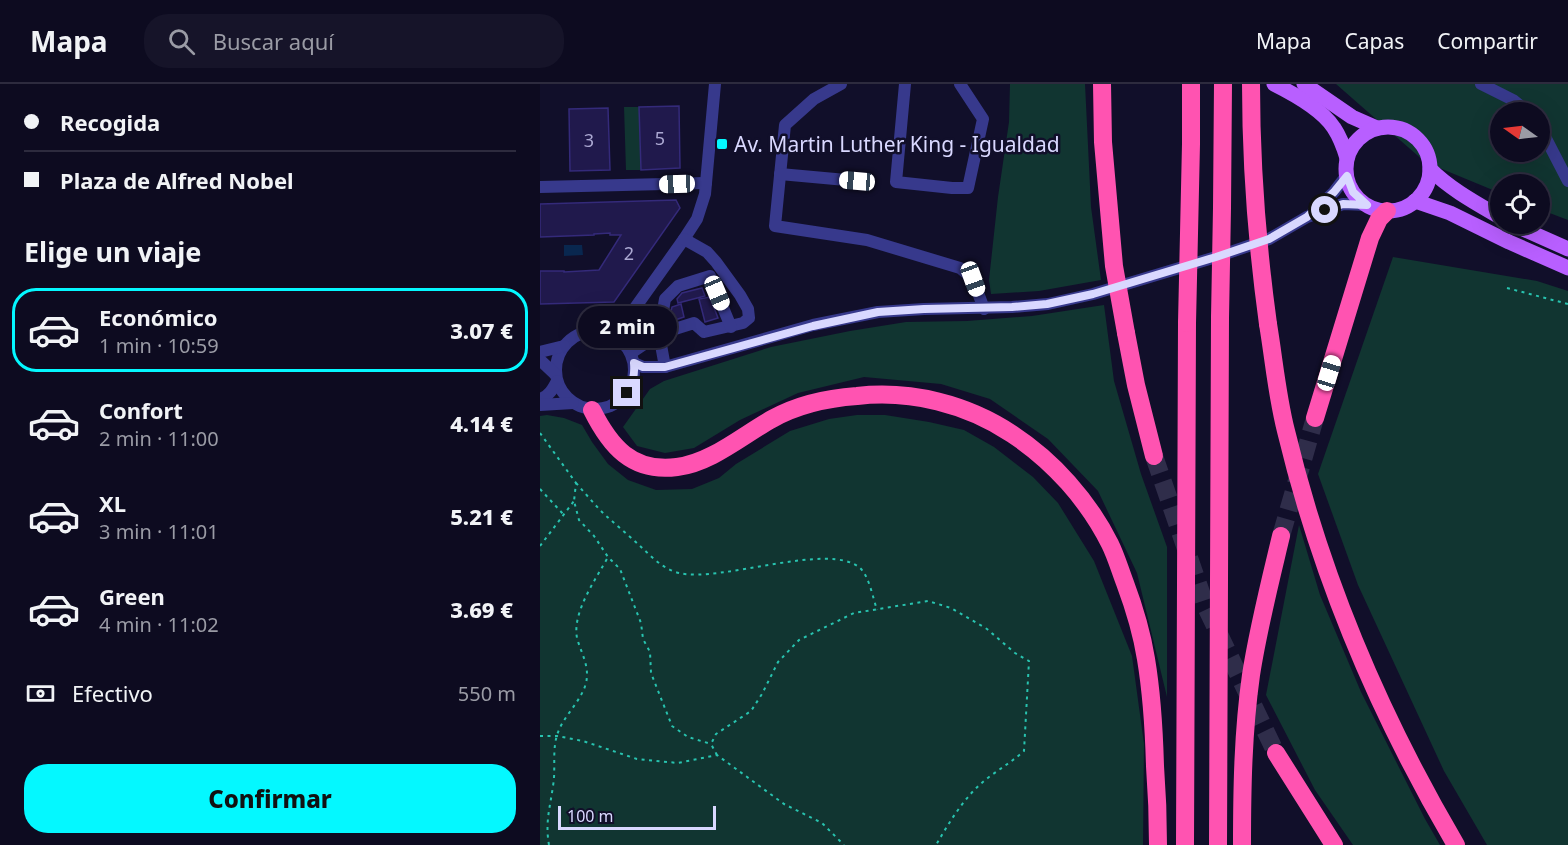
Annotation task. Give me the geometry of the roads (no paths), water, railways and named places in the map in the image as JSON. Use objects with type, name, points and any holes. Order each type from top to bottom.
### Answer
[{"type":"highway","points":[[1102,84],[1103,142],[1113,254],[1136,385],[1154,456]]},
{"type":"highway","points":[[1185,845],[1187,323],[1191,84]]},
{"type":"highway","points":[[1218,845],[1223,84]]},
{"type":"highway","points":[[1251,84],[1253,179],[1259,256],[1285,429],[1306,507],[1329,578],[1388,720],[1456,845]]},
{"type":"highway","points":[[1315,418],[1370,238],[1379,219],[1387,211]]},
{"type":"highway","points":[[592,410],[602,429],[617,449],[636,462],[655,467],[676,467],[695,463],[775,417],[821,400],[858,395],[886,394],[922,398],[957,407],[985,418],[1033,448],[1055,468],[1083,501],[1110,544],[1133,604],[1146,657],[1153,711],[1158,845]]},
{"type":"highway","points":[[1242,845],[1244,745],[1251,675],[1281,536]]},
{"type":"highway","points":[[1276,753],[1334,845]]},
{"type":"main road","points":[[1274,84],[1294,94],[1334,126],[1347,158],[1347,176],[1353,192],[1367,205],[1387,211],[1401,209],[1415,201],[1425,189],[1430,169],[1426,149],[1415,136],[1399,128],[1377,128],[1352,117],[1304,84]]},
{"type":"main road","points":[[1347,158],[1353,145],[1361,136],[1377,128]]},
{"type":"main road","points":[[1430,169],[1471,201],[1490,211]]},
{"type":"main road","points":[[1415,201],[1450,213],[1568,268]]},
{"type":"main road","points":[[1534,234],[1568,249]]},
{"type":"street","points":[[615,336],[697,219],[705,194],[715,84]]},
{"type":"street","points":[[841,84],[814,99],[785,125],[775,225],[867,240],[960,268],[973,279],[984,309]]},
{"type":"street","points":[[906,84],[896,182],[969,188],[983,118],[960,84]]},
{"type":"street","points":[[1481,84],[1516,102]]},
{"type":"street","points":[[1550,146],[1568,181]]},
{"type":"street","points":[[780,174],[857,181]]},
{"type":"street","points":[[1307,217],[1334,192],[1347,176]]},
{"type":"street","points":[[540,187],[706,183]]},
{"type":"street","points":[[632,384],[665,367],[709,354],[813,326],[878,312],[984,309],[1047,304],[1093,294],[1269,239],[1307,217],[1343,204],[1367,205]]},
{"type":"street","points":[[684,239],[707,252],[748,309],[749,318],[743,324],[704,332]]},
{"type":"street","points":[[665,367],[659,334],[665,299],[678,286],[710,276],[731,327]]},
{"type":"street","points":[[633,358],[659,334],[694,323],[704,332],[709,354]]},
{"type":"street","points":[[540,399],[546,397],[552,390],[557,378],[557,360],[564,346],[574,336],[588,331],[601,331],[615,336],[622,341],[633,358],[643,367],[665,367]]},
{"type":"street","points":[[540,352],[564,346]]},
{"type":"street","points":[[540,360],[557,378],[566,396],[573,403],[592,410],[615,404],[627,393],[634,374],[633,358]]},
{"type":"street","points":[[540,405],[573,403]]},
{"type":"water","points":[[564,245],[582,245],[583,255],[564,256]]},
{"type":"tunnel","points":[[1281,536],[1315,418]]},
{"type":"tunnel","points":[[1154,456],[1206,607],[1276,753]]},
{"type":"place","name":"Av. Martin Luther King - Igualdad","points":[[722,144]]}]
